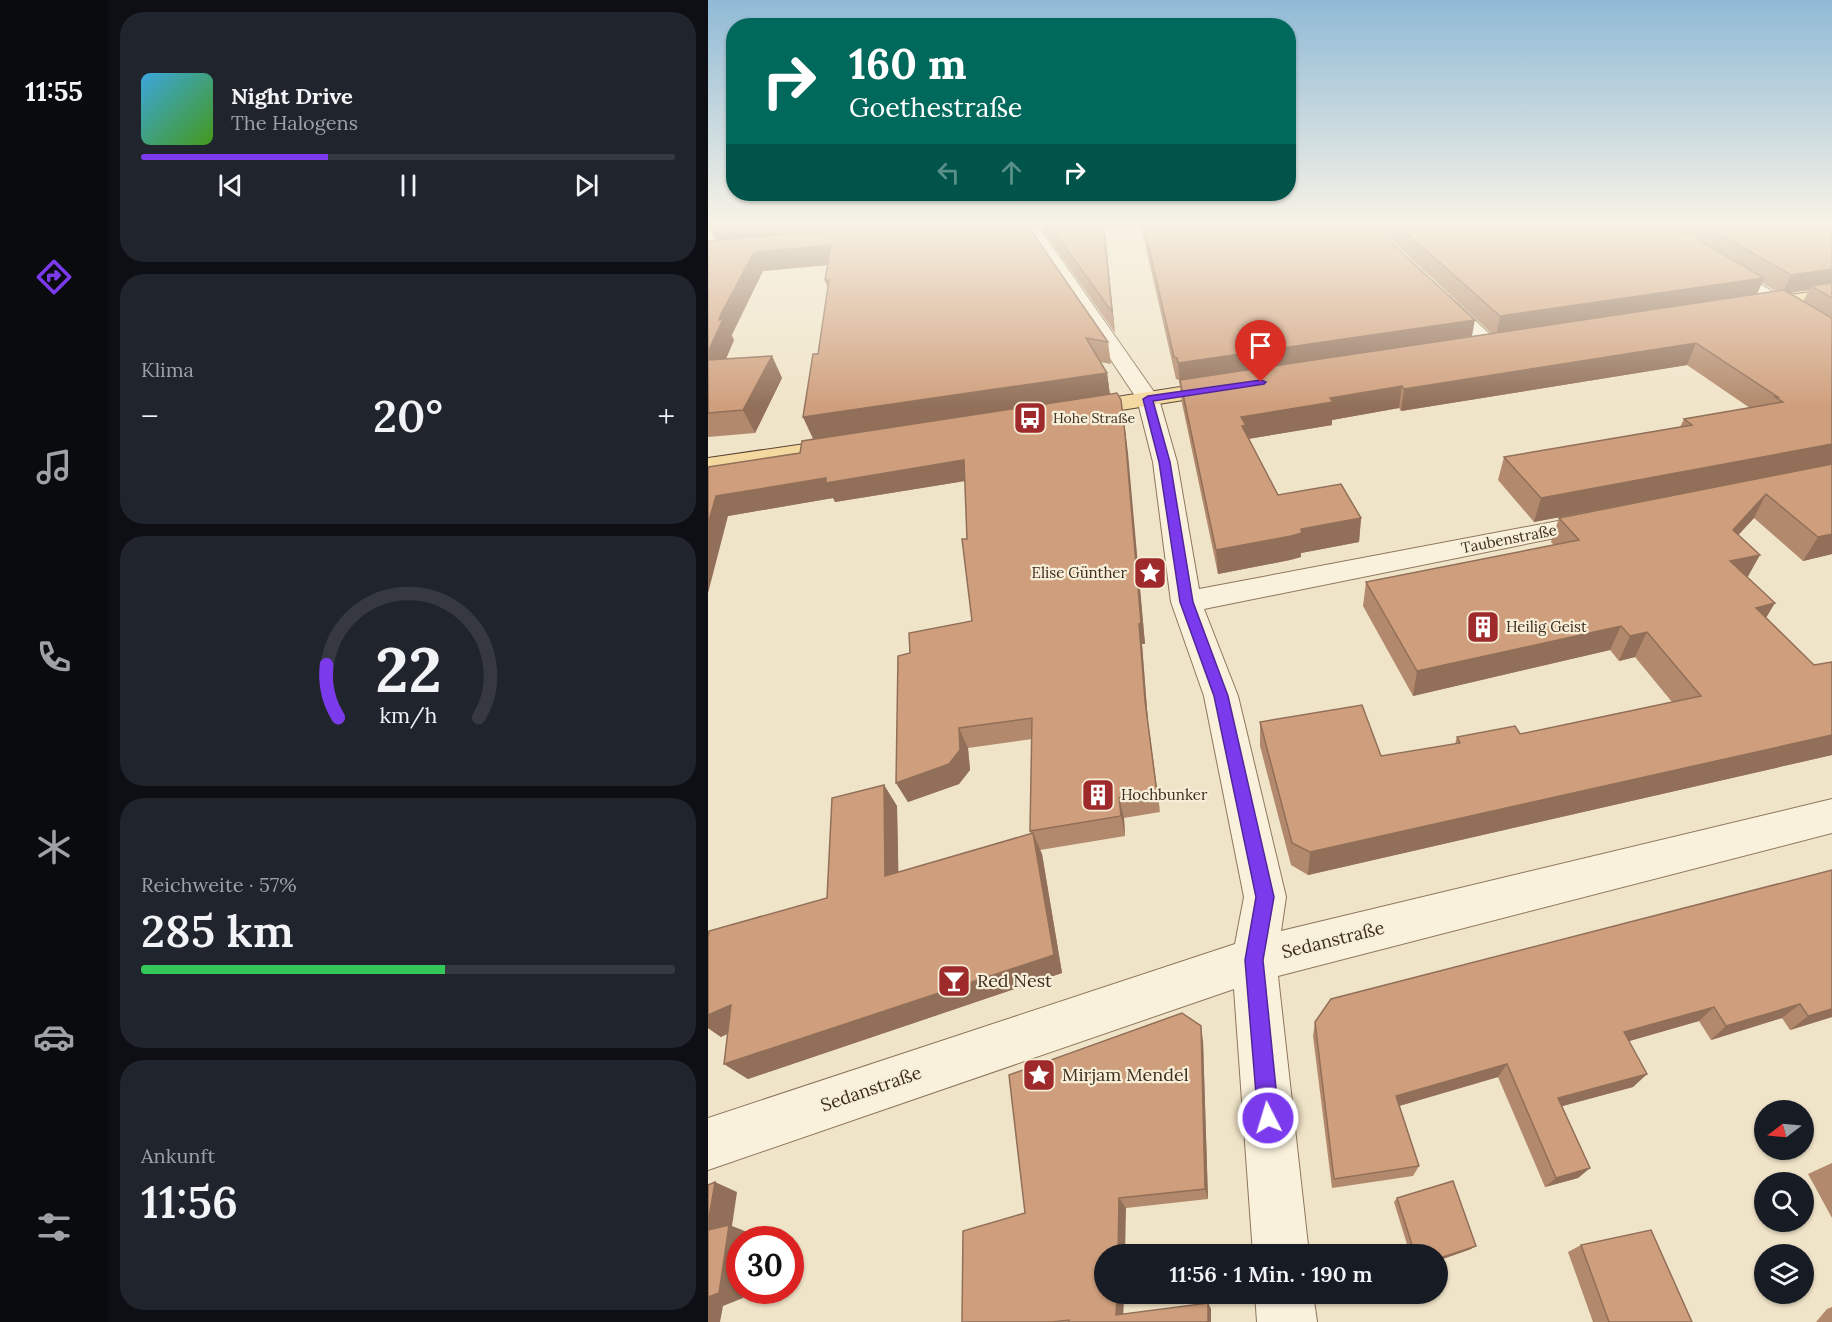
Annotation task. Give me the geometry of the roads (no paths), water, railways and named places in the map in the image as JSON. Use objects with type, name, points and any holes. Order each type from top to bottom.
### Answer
[{"type":"main road","points":[[1733,309],[1832,294]]},
{"type":"main road","points":[[1468,350],[1515,343]]},
{"type":"main road","points":[[1054,414],[1250,384]]},
{"type":"main road","points":[[708,466],[869,441]]},
{"type":"street","points":[[1069,284],[1148,399],[1165,462],[1186,602],[1221,696],[1265,897],[1254,960],[1280,1244]]},
{"type":"street","points":[[1747,284],[1832,335]]},
{"type":"street","points":[[1429,287],[1491,346]]},
{"type":"street","name":"Taubenstraße","points":[[1186,602],[1621,517]]},
{"type":"street","name":"Sedanstraße","points":[[708,1144],[1254,960],[1832,816]]},
{"type":"street","points":[[1285,1304],[1287,1322]]},
{"type":"place","name":"Hohe Straße","points":[[1030,418]]},
{"type":"place","name":"Elise Günther","points":[[1150,573]]},
{"type":"place","name":"Heilig Geist","points":[[1483,627]]},
{"type":"place","name":"Hochbunker","points":[[1098,795]]},
{"type":"place","name":"Red Nest","points":[[954,981]]},
{"type":"place","name":"Mirjam Mendel","points":[[1039,1075]]}]
